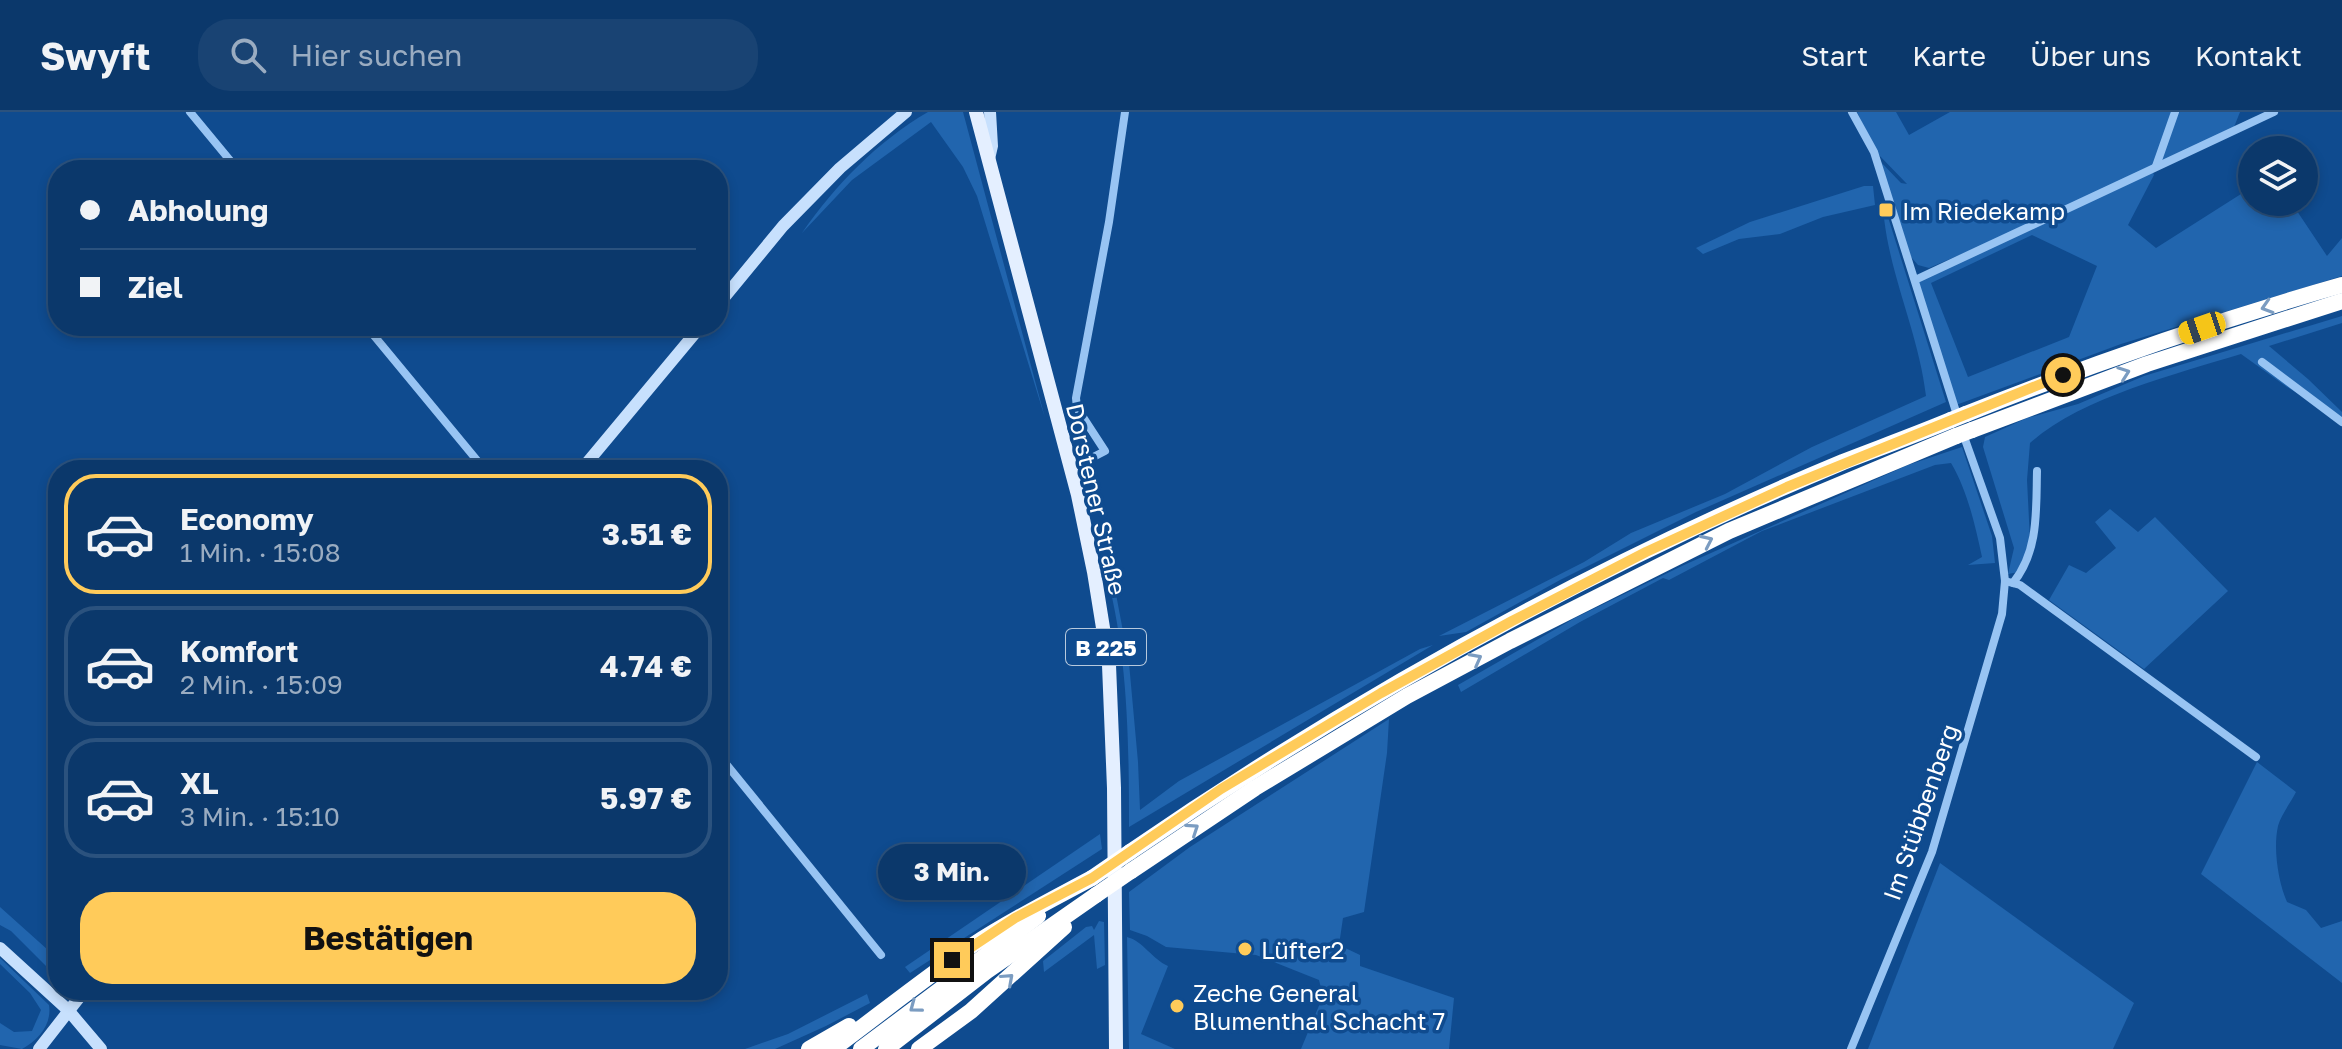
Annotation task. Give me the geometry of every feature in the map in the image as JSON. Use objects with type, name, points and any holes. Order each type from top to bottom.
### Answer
[{"type":"highway","points":[[886,1049],[987,971],[1255,788],[1407,696],[1510,641],[1729,531],[2063,375],[2342,285]]},
{"type":"highway","points":[[861,1049],[969,966],[1221,789],[1512,621],[1721,517],[1844,462],[2342,301]]},
{"type":"highway","points":[[833,1049],[886,1007],[1015,918],[1092,878]]},
{"type":"highway","points":[[919,1049],[971,1011],[1096,895]]},
{"type":"highway","points":[[809,1049],[886,1007]]},
{"type":"highway","points":[[935,1049],[965,1022],[971,1011]]},
{"type":"main road","name":"Dorstener Straße","points":[[976,112],[1070,469],[1094,572],[1109,665],[1114,788],[1116,1049]]},
{"type":"street","points":[[190,112],[230,160]]},
{"type":"street","points":[[728,293],[783,226],[840,168],[906,112]]},
{"type":"street","points":[[988,162],[992,146],[990,112]]},
{"type":"street","points":[[1070,469],[1105,451],[1077,408],[1076,398],[1109,222],[1125,112]]},
{"type":"street","name":"Im Stübbenberg","points":[[1851,1049],[1932,852],[1994,647],[2009,582],[2000,538],[1951,400],[1874,152],[1852,112]]},
{"type":"street","points":[[2156,166],[2175,112]]},
{"type":"street","points":[[1915,280],[2274,112]]},
{"type":"street","points":[[374,336],[477,460]]},
{"type":"street","points":[[589,460],[693,336]]},
{"type":"street","points":[[2262,362],[2342,422]]},
{"type":"street","name":"Im Stübbenberg","points":[[2009,582],[2027,561],[2035,534],[2037,471]]},
{"type":"street","points":[[2009,582],[2020,585],[2256,757]]},
{"type":"street","points":[[728,766],[881,955]]},
{"type":"street","points":[[0,948],[48,992]]},
{"type":"street","points":[[57,1000],[101,1049]]},
{"type":"street","points":[[39,1049],[76,1000]]},
{"type":"shaded area","points":[[928,112],[963,112],[1045,418],[977,196],[963,167],[931,122],[852,180],[802,233],[859,165],[892,136]]},
{"type":"shaded area","points":[[1857,112],[1896,112],[1909,135],[1950,112],[2240,112],[2234,127],[2029,225],[1929,268],[1918,265],[1911,257],[1878,159],[1901,183],[1907,184],[1877,153]]},
{"type":"shaded area","points":[[2152,170],[2154,175],[2128,225],[2156,248],[2238,196],[2238,216],[2300,216],[2327,256],[2342,238],[2342,276],[2121,344],[1956,405],[1918,282]],"holes":[[[2032,235],[2097,266],[2069,337],[1968,377],[1931,283]]]},
{"type":"shaded area","points":[[1864,186],[1873,186],[1875,205],[1823,217],[1780,234],[1739,239],[1703,254],[1696,248],[1750,222]]},
{"type":"shaded area","points":[[1888,217],[1946,402],[1696,512],[1560,580],[1466,632],[1439,636],[1584,562],[1631,533],[1725,494],[1812,447],[1926,396],[1888,241],[1884,218]]},
{"type":"shaded area","points":[[2342,316],[2342,323],[2269,346],[2342,412],[2342,420],[2287,387],[2241,354],[2102,400],[2051,427],[2030,443],[2027,480],[2030,540],[2019,572],[2008,574],[2014,548],[1983,447],[1985,437],[2027,418],[2078,404],[2144,376]]},
{"type":"shaded area","points":[[1962,447],[1992,536],[1995,563],[1968,565],[1982,557],[1974,521],[1951,463],[1935,465],[1762,531],[1669,580],[1663,578],[1580,622],[1461,692],[1458,685],[1575,618],[1684,565],[1908,465]]},
{"type":"shaded area","points":[[2110,509],[2138,532],[2155,517],[2228,591],[2144,669],[2049,600],[2069,565],[2086,573],[2116,548],[2095,522]]},
{"type":"shaded area","points":[[1109,557],[1129,663],[1140,810],[1179,781],[1420,649],[1433,645],[1129,827],[1122,660],[1103,562]]},
{"type":"shaded area","points":[[1389,719],[1364,912],[1343,918],[1339,945],[1360,955],[1360,966],[1454,998],[1449,1049],[1301,1049],[1323,996],[1319,980],[1256,955],[1166,947],[1130,930],[1129,892],[1190,847]]},
{"type":"shaded area","points":[[2257,762],[2296,792],[2278,826],[2276,854],[2281,885],[2287,902],[2306,910],[2321,928],[2342,921],[2342,983],[2201,874]]},
{"type":"shaded area","points":[[1100,834],[1102,849],[910,973],[905,967]]},
{"type":"shaded area","points":[[1940,863],[2134,1003],[2113,1049],[1868,1049]]},
{"type":"shaded area","points":[[0,907],[48,950],[48,968],[11,931],[0,925]]},
{"type":"shaded area","points":[[1099,921],[1104,922],[1105,965],[1097,969],[1094,935],[1044,972],[1043,961],[1086,927],[1092,926],[1094,930]]},
{"type":"shaded area","points":[[1127,937],[1168,966],[1141,1034],[1175,1049],[1129,1049]]},
{"type":"shaded area","points":[[0,958],[49,1005],[43,1031],[22,1049],[0,1045],[0,1023],[14,1032],[32,1031],[41,1010],[30,993],[0,964]]},
{"type":"shaded area","points":[[867,994],[870,1003],[775,1049],[745,1049],[788,1034]]},
{"type":"place","name":"Im Riedekamp","points":[[1886,210]]},
{"type":"place","name":"Lüfter2","points":[[1245,949]]},
{"type":"place","name":"Zeche General Blumenthal Schacht 7","points":[[1177,1006]]},
{"type":"route","points":[[952,960],[1015,918],[1092,878],[1221,789],[1381,693],[1512,621],[1646,552],[1787,487],[2063,375]]}]
